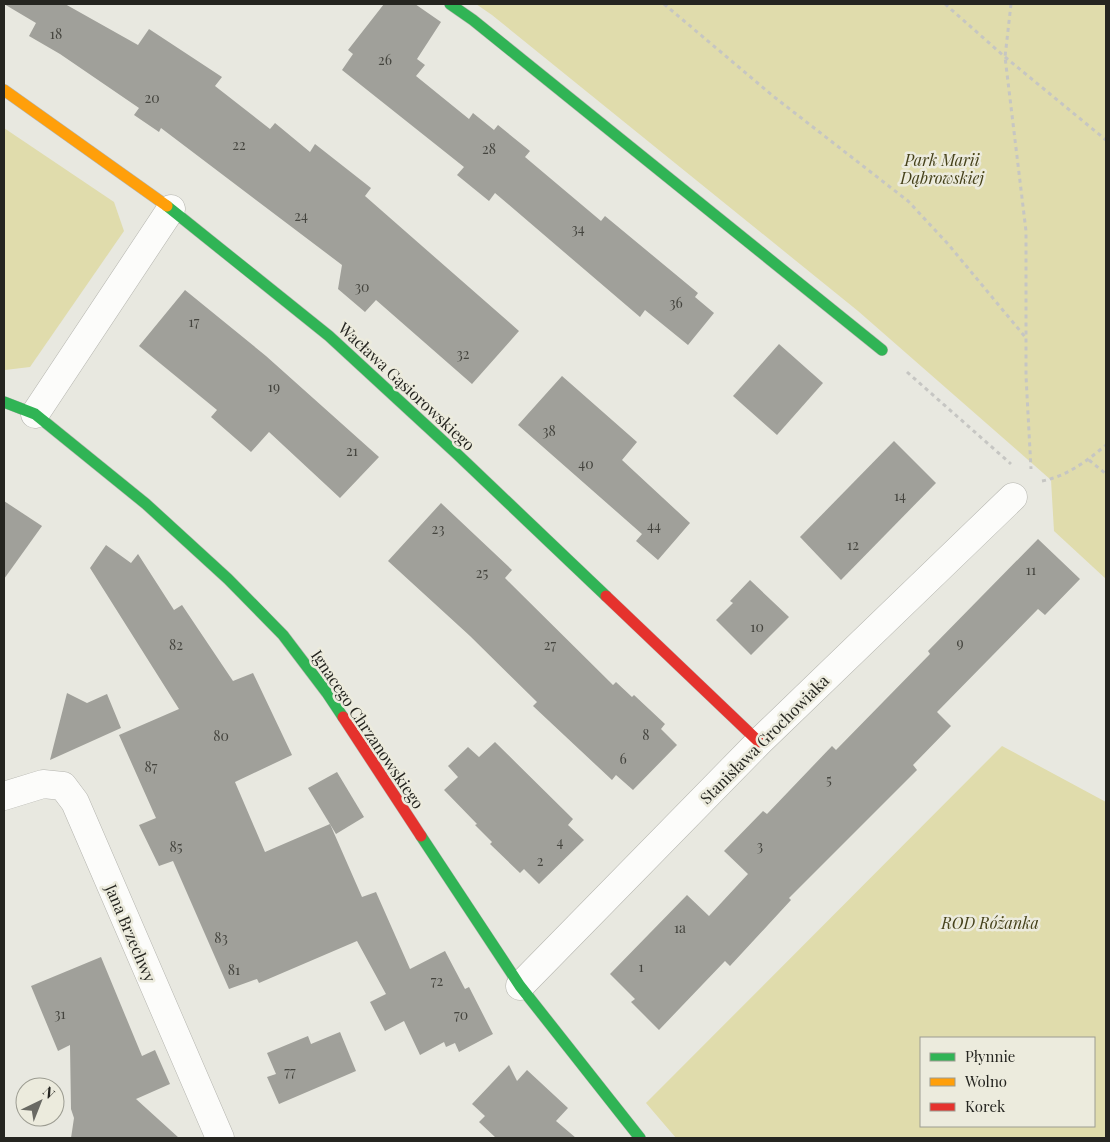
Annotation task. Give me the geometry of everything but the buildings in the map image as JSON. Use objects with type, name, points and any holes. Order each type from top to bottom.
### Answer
[{"type":"street","points":[[450,4],[473,20],[882,350]]},
{"type":"street","name":"Wacława Gąsiorowskiego","points":[[4,90],[171,209],[329,336],[457,454],[759,742]]},
{"type":"street","points":[[35,414],[171,209]]},
{"type":"street","name":"Ignacego Chrzanowskiego","points":[[4,402],[35,414],[146,504],[228,579],[283,634],[327,693],[520,986],[640,1138]]},
{"type":"street","name":"Stanisława Grochowiaka","points":[[520,986],[759,742],[1022,490]]},
{"type":"street","name":"Jana Brzechwy","points":[[4,796],[44,784],[63,786],[75,802],[220,1138]]},
{"type":"path","points":[[664,4],[780,101],[908,200],[948,244],[1026,338]]},
{"type":"path","points":[[945,4],[1005,58],[1106,140]]},
{"type":"path","points":[[1012,4],[1005,58],[1026,231],[1026,376],[1022,490]]},
{"type":"path","points":[[882,350],[1022,490]]},
{"type":"path","points":[[1022,490],[1056,478],[1088,460],[1106,445]]},
{"type":"path","points":[[1088,460],[1106,474]]},
{"type":"green space","name":"Park Marii Dąbrowskiej","points":[[476,4],[1106,4],[1106,579],[1054,531],[1051,480],[858,311]]},
{"type":"green space","points":[[4,128],[114,202],[124,231],[30,367],[5,370],[4,370]]},
{"type":"green space","name":"ROD Różanka","points":[[1002,746],[1106,802],[1106,1138],[676,1138],[646,1103]]},
{"type":"traffic: fast","points":[[450,4],[473,20],[882,350]]},
{"type":"traffic: fast","points":[[167,206],[329,336],[457,454],[606,596]]},
{"type":"traffic: fast","points":[[4,402],[35,414],[146,504],[228,579],[283,635],[343,717]]},
{"type":"traffic: fast","points":[[421,836],[520,986],[640,1138]]},
{"type":"traffic: slow","points":[[4,90],[167,206]]},
{"type":"traffic: jam","points":[[606,596],[759,742]]},
{"type":"traffic: jam","points":[[343,717],[421,836]]}]
